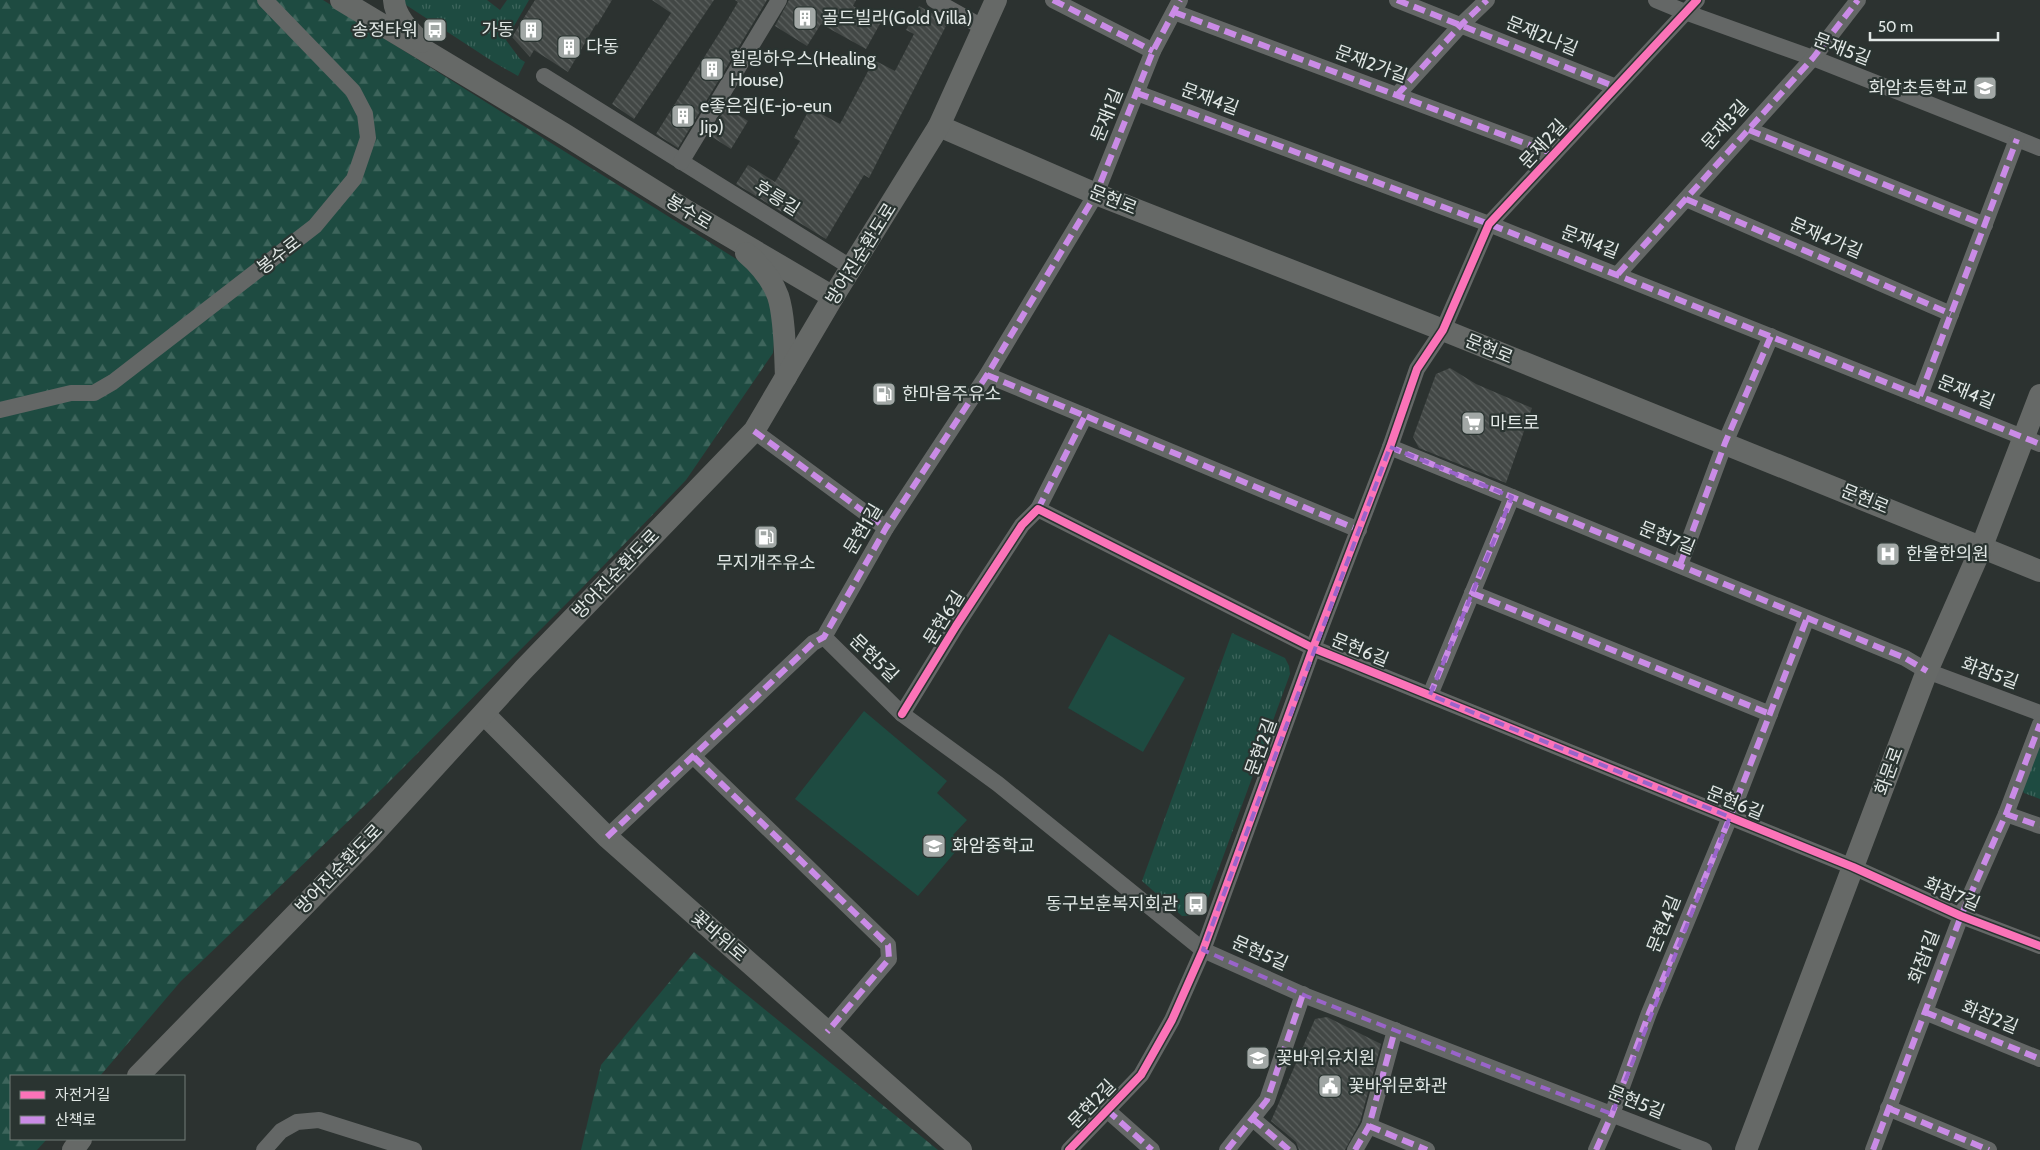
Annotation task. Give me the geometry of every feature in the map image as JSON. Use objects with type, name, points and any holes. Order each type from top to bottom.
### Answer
[{"type":"street","name":"봉수로","points":[[0,410],[71,393],[94,393],[113,382],[315,226],[354,180],[368,138],[365,114],[353,91],[265,0]]},
{"type":"street","name":"봉수로","points":[[341,0],[719,230],[833,297]]},
{"type":"street","points":[[394,0],[394,6],[407,29],[442,61]]},
{"type":"street","points":[[681,162],[779,0]]},
{"type":"street","points":[[934,0],[984,28]]},
{"type":"street","name":"방어진순환도로","points":[[139,1075],[366,842],[524,669],[754,431],[833,297],[939,126],[996,0]]},
{"type":"street","points":[[1053,0],[1153,51]]},
{"type":"street","name":"문재2나길","points":[[1397,0],[1616,87]]},
{"type":"street","points":[[1397,95],[1461,25],[1487,0]]},
{"type":"street","name":"문재5길","points":[[1656,0],[1813,58],[2040,148]]},
{"type":"street","name":"문재2길","points":[[1443,330],[1489,224],[1697,0]]},
{"type":"street","name":"문재3길","points":[[1618,274],[1813,58],[1858,0]]},
{"type":"street","name":"문재1길","points":[[1096,194],[1153,51],[1177,6]]},
{"type":"street","name":"문재2가길","points":[[1177,6],[1397,95],[1554,154]]},
{"type":"street","name":"후릉길","points":[[544,76],[852,268]]},
{"type":"street","name":"문재4길","points":[[1137,94],[1489,224],[2032,440]]},
{"type":"street","name":"문현로","points":[[939,126],[1096,194],[1443,330],[2040,571]]},
{"type":"street","points":[[1749,130],[1985,224]]},
{"type":"street","points":[[1920,396],[2017,139]]},
{"type":"street","name":"문현1길","points":[[607,837],[813,643],[824,637],[886,528],[986,375],[1096,194]]},
{"type":"street","name":"문재4가길","points":[[1686,199],[1951,314]]},
{"type":"street","points":[[719,230],[758,263],[778,296],[785,343],[786,378]]},
{"type":"street","name":"문현2길","points":[[1069,1150],[1141,1075],[1172,1020],[1203,950],[1313,648],[1390,447],[1417,369],[1443,330]]},
{"type":"street","points":[[1680,565],[1725,443],[1771,336]]},
{"type":"street","points":[[986,375],[1359,530]]},
{"type":"street","name":"화문로","points":[[1746,1150],[1926,670],[2032,440],[2040,395]]},
{"type":"street","points":[[1038,509],[1085,416]]},
{"type":"street","points":[[754,431],[886,528]]},
{"type":"street","name":"문현7길","points":[[1390,447],[1905,658],[1926,670]]},
{"type":"street","points":[[1430,695],[1512,497]]},
{"type":"street","name":"문현6길","points":[[902,714],[956,626],[1022,525],[1038,509],[1313,648],[1853,867]]},
{"type":"street","points":[[1472,593],[1770,714]]},
{"type":"street","name":"문현4길","points":[[1596,1150],[1612,1114],[1649,1013],[1730,817],[1807,618]]},
{"type":"street","name":"문현5길","points":[[824,637],[902,714],[998,784],[1203,950],[1303,994],[1704,1150]]},
{"type":"street","name":"화잠5길","points":[[1926,670],[2040,713]]},
{"type":"street","name":"꽃바위로","points":[[484,714],[607,837],[960,1150]]},
{"type":"street","name":"화잠1길","points":[[1873,1150],[1961,916],[2006,814],[2040,724]]},
{"type":"street","points":[[694,757],[888,945],[889,959],[827,1032]]},
{"type":"street","points":[[2006,814],[2040,826]]},
{"type":"street","name":"화잠7길","points":[[1853,867],[1961,916],[2040,946]]},
{"type":"street","points":[[1227,1150],[1267,1100],[1303,994]]},
{"type":"street","name":"화잠2길","points":[[1925,1012],[2040,1059]]},
{"type":"street","points":[[1355,1150],[1369,1126],[1396,1030]]},
{"type":"street","points":[[1888,1108],[1989,1150]]},
{"type":"street","points":[[1108,1110],[1152,1150]]},
{"type":"street","points":[[1253,1119],[1290,1150]]},
{"type":"street","points":[[264,1150],[281,1132],[297,1122],[319,1120],[414,1150]]},
{"type":"street","points":[[1369,1126],[1427,1150]]},
{"type":"highlighted area","points":[[1390,447],[1512,497],[1430,695],[1730,817],[1612,1114],[1306,996],[1203,950]]},
{"type":"green space","points":[[0,0],[323,0],[757,272],[777,308],[773,353],[686,480],[581,589],[383,788],[181,981],[101,1075],[10,1075],[10,1140],[46,1140],[37,1150],[0,1150]]},
{"type":"green space","points":[[403,0],[487,0],[500,10],[507,0],[529,0],[506,40],[520,59],[525,62],[518,76],[403,3]]},
{"type":"green space","points":[[1232,633],[1285,658],[1290,674],[1204,909],[1197,915],[1182,916],[1142,881]]},
{"type":"green space","points":[[1109,634],[1185,678],[1143,752],[1068,708]]},
{"type":"green space","points":[[864,711],[947,781],[937,793],[967,820],[953,835],[962,844],[918,896],[795,799]]},
{"type":"green space","points":[[2040,719],[2040,799],[2024,793],[2019,781]]},
{"type":"green space","points":[[694,952],[938,1150],[581,1150],[601,1065]]},
{"type":"building","points":[[535,0],[612,0],[568,72],[534,50],[530,57],[512,37]]},
{"type":"building","points":[[652,0],[714,0],[634,119],[612,104],[671,13]]},
{"type":"building","points":[[735,0],[767,0],[678,148],[656,134],[738,2]]},
{"type":"building","points":[[789,0],[856,0],[853,6],[881,22],[866,49],[821,24],[807,46],[775,26]]},
{"type":"building","points":[[919,6],[948,22],[869,178],[864,175],[826,239],[736,184],[748,165],[775,182],[800,141],[794,138],[810,108],[840,124],[874,60],[895,71],[914,34],[906,30]]},
{"type":"building","points":[[726,107],[748,121],[731,149],[709,135]]},
{"type":"building","name":"마트로","points":[[1450,368],[1476,384],[1532,408],[1506,483],[1419,448],[1413,437],[1436,374]]},
{"type":"building","name":"꽃바위문화관","points":[[1327,1017],[1381,1044],[1360,1122],[1345,1150],[1299,1150],[1296,1142],[1271,1121],[1315,1019]]},
{"type":"marked path","points":[[1053,0],[1153,51]]},
{"type":"marked path","points":[[607,837],[813,643],[824,637],[886,528],[987,375],[1096,194],[1153,51],[1180,0]]},
{"type":"marked path","points":[[1397,0],[1616,87]]},
{"type":"marked path","points":[[1397,95],[1461,25],[1487,0]]},
{"type":"marked path","points":[[1618,274],[1813,58],[1858,0]]},
{"type":"marked path","points":[[1174,12],[1554,154]]},
{"type":"marked path","points":[[1137,93],[1489,224],[2040,444]]},
{"type":"marked path","points":[[1749,130],[1985,225]]},
{"type":"marked path","points":[[1920,396],[2017,139]]},
{"type":"marked path","points":[[1686,199],[1951,314]]},
{"type":"marked path","points":[[1680,565],[1725,443],[1771,336]]},
{"type":"marked path","points":[[987,375],[1359,530]]},
{"type":"marked path","points":[[1038,509],[1085,416]]},
{"type":"marked path","points":[[754,431],[886,528]]},
{"type":"marked path","points":[[1390,447],[1905,658],[1927,671]]},
{"type":"marked path","points":[[1430,695],[1512,497]]},
{"type":"marked path","points":[[1472,593],[1770,714]]},
{"type":"marked path","points":[[1596,1150],[1612,1114],[1649,1013],[1730,817],[1807,618]]},
{"type":"marked path","points":[[1873,1150],[1961,916],[2006,814],[2040,724]]},
{"type":"marked path","points":[[694,757],[888,945],[889,959],[827,1032]]},
{"type":"marked path","points":[[2006,814],[2040,826]]},
{"type":"marked path","points":[[1227,1150],[1267,1100],[1303,994]]},
{"type":"marked path","points":[[1925,1012],[2040,1059]]},
{"type":"marked path","points":[[1355,1150],[1369,1126],[1395,1030]]},
{"type":"marked path","points":[[1888,1108],[1989,1150]]},
{"type":"marked path","points":[[1107,1110],[1152,1150]]},
{"type":"marked path","points":[[1253,1119],[1289,1150]]},
{"type":"marked path","points":[[1369,1126],[1427,1150]]},
{"type":"cycle path","points":[[1069,1150],[1141,1075],[1172,1020],[1203,950],[1313,648],[1390,447],[1417,369],[1443,330],[1489,224],[1697,0]]},
{"type":"cycle path","points":[[902,714],[956,626],[1022,525],[1038,509],[1313,648],[1853,867],[1961,916],[2040,946]]},
{"type":"place","name":"골드빌라(Gold Villa)","points":[[805,18]]},
{"type":"place","name":"송정타워","points":[[435,30]]},
{"type":"place","name":"가동","points":[[531,30]]},
{"type":"place","name":"다동","points":[[569,47]]},
{"type":"place","name":"힐링하우스(Healing House)","points":[[712,69]]},
{"type":"place","name":"화암초등학교","points":[[1985,88]]},
{"type":"place","name":"e좋은집(E-jo-eun Jip)","points":[[683,116]]},
{"type":"place","name":"한마음주유소","points":[[884,394]]},
{"type":"place","name":"마트로","points":[[1473,423]]},
{"type":"place","name":"무지개주유소","points":[[766,537]]},
{"type":"place","name":"한울한의원","points":[[1888,554]]},
{"type":"place","name":"화암중학교","points":[[934,846]]},
{"type":"place","name":"동구보훈복지회관","points":[[1196,904]]},
{"type":"place","name":"꽃바위유치원","points":[[1258,1058]]},
{"type":"place","name":"꽃바위문화관","points":[[1330,1086]]}]
